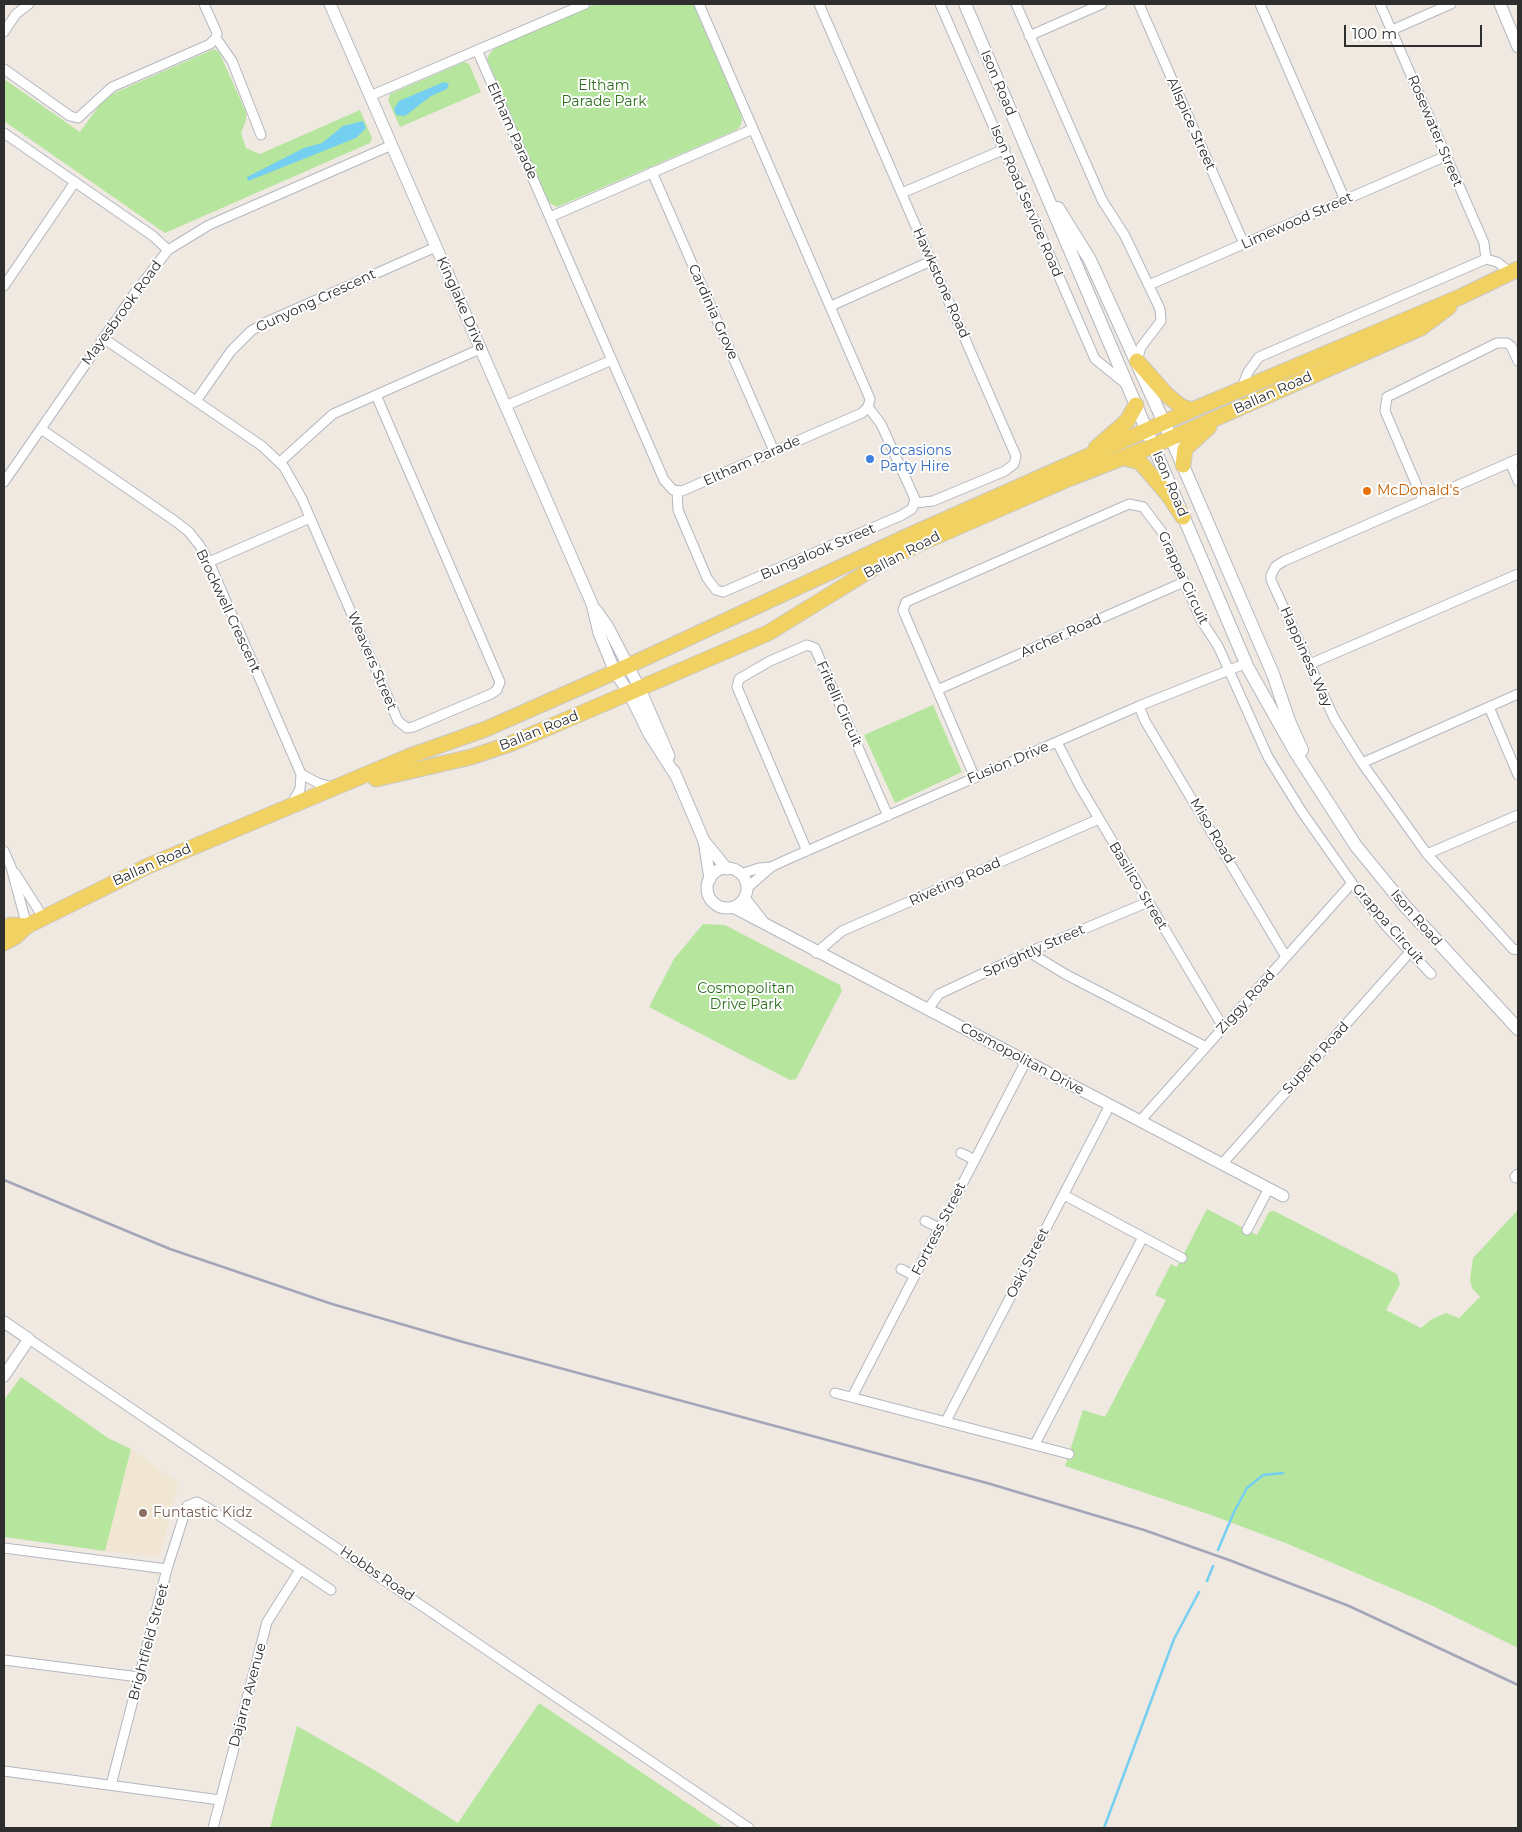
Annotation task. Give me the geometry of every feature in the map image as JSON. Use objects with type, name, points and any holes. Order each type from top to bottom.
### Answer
[{"type":"main road","name":"Ison Road","points":[[965,4],[1246,663],[1296,754],[1356,846],[1405,906],[1518,1029]]},
{"type":"main road","name":"Ison Road","points":[[1032,162],[1090,260],[1183,465],[1260,644],[1289,721],[1324,798]]},
{"type":"main road","name":"Ballan Road","points":[[335,787],[471,757],[510,744],[768,633],[885,562],[921,543],[1068,479],[1125,458],[1150,439],[1164,423],[1460,297],[1515,271]]},
{"type":"main road","name":"Ballan Road","points":[[4,943],[15,937],[27,926],[148,866],[410,756],[486,729],[621,669],[910,535],[1079,461],[1150,439],[1171,438],[1421,328],[1438,318],[1460,297]]},
{"type":"main road","points":[[1136,362],[1167,395],[1182,407],[1192,410]]},
{"type":"main road","points":[[1079,461],[1128,421],[1136,405]]},
{"type":"main road","points":[[1183,465],[1183,454],[1188,445],[1226,414]]},
{"type":"main road","points":[[1125,458],[1140,462],[1169,496],[1183,517]]},
{"type":"main road","points":[[1246,663],[1257,655],[1260,644]]},
{"type":"main road","name":"Ballan Road","points":[[4,928],[11,925],[27,926]]},
{"type":"street","points":[[4,32],[16,14],[29,4]]},
{"type":"street","points":[[4,69],[70,116],[78,118],[112,87],[210,44],[216,38],[217,33],[204,4]]},
{"type":"street","name":"Kinglake Drive","points":[[330,4],[592,604],[599,633],[621,669]]},
{"type":"street","points":[[699,4],[867,388],[870,400],[868,407],[881,424],[913,493],[915,503]]},
{"type":"street","name":"Hawkstone Road","points":[[819,4],[1014,450],[1016,460],[1005,471],[933,501],[915,503]]},
{"type":"street","name":"Ison Road Service Road","points":[[940,4],[1095,359],[1128,386]]},
{"type":"street","points":[[1016,4],[1102,200],[1125,236],[1162,316],[1161,321],[1141,347],[1136,362]]},
{"type":"street","points":[[1029,36],[1102,4]]},
{"type":"street","name":"Allspice Street","points":[[1139,4],[1244,244]]},
{"type":"street","points":[[1260,4],[1345,200]]},
{"type":"street","name":"Rosewater Street","points":[[1380,4],[1484,243],[1486,259]]},
{"type":"street","points":[[1392,30],[1451,4]]},
{"type":"street","points":[[1500,4],[1518,47]]},
{"type":"street","points":[[370,96],[580,5]]},
{"type":"street","points":[[216,38],[232,61],[261,134]]},
{"type":"street","name":"Eltham Parade","points":[[477,50],[669,488],[678,491],[862,413],[868,407]]},
{"type":"street","points":[[550,217],[753,129]]},
{"type":"street","points":[[4,133],[153,236],[168,250]]},
{"type":"street","name":"Mayesbrook Road","points":[[4,482],[103,338],[157,262],[168,250],[209,225],[392,145]]},
{"type":"street","points":[[902,193],[1004,149]]},
{"type":"street","name":"Limewood Street","points":[[1149,285],[1446,156]]},
{"type":"street","name":"Cardinia Grove","points":[[652,172],[774,451]]},
{"type":"street","points":[[4,286],[75,182]]},
{"type":"street","name":"Gunyong Crescent","points":[[196,401],[231,351],[251,331],[273,319],[436,248]]},
{"type":"street","name":"Ballan Road","points":[[1241,390],[1248,372],[1259,357],[1486,259],[1515,271]]},
{"type":"street","points":[[831,306],[932,261]]},
{"type":"street","points":[[4,268],[12,274]]},
{"type":"street","name":"Weavers Street","points":[[103,338],[262,446],[280,462],[293,482],[310,518],[402,725],[407,728],[420,725],[497,690],[500,682],[376,395]]},
{"type":"street","points":[[1423,500],[1385,411],[1387,397],[1497,343],[1506,343],[1510,346],[1518,360]]},
{"type":"street","points":[[280,462],[333,414],[480,349]]},
{"type":"street","points":[[505,406],[612,360]]},
{"type":"street","name":"Brockwell Crescent","points":[[40,429],[189,532],[209,562],[301,774]]},
{"type":"street","points":[[1514,461],[1518,481]]},
{"type":"street","name":"Happiness Way","points":[[1514,461],[1284,561],[1273,570],[1272,580],[1334,718],[1362,763],[1427,854],[1513,949],[1518,950]]},
{"type":"street","name":"Bungalook Street","points":[[678,491],[678,510],[707,578],[715,589],[723,592],[900,516],[912,509],[915,503]]},
{"type":"street","name":"Grappa Circuit","points":[[975,778],[904,615],[904,606],[910,600],[964,576],[1130,504],[1136,504],[1147,510],[1162,532],[1201,620],[1218,646],[1268,757],[1302,812],[1352,883],[1431,974]]},
{"type":"street","points":[[209,562],[310,518]]},
{"type":"street","points":[[1310,664],[1518,574]]},
{"type":"street","name":"Archer Road","points":[[937,690],[1184,582]]},
{"type":"street","name":"Fritelli Circuit","points":[[807,851],[736,687],[742,677],[807,645],[815,648],[888,816]]},
{"type":"street","name":"Fusion Drive","points":[[741,874],[759,868],[771,867],[1139,706],[1246,663]]},
{"type":"street","points":[[621,669],[653,714],[676,776],[704,840],[710,879],[708,889],[713,902],[722,907],[732,907],[745,893],[741,874],[727,868],[704,840]]},
{"type":"street","points":[[635,691],[649,734],[676,776]]},
{"type":"street","points":[[1362,763],[1518,694]]},
{"type":"street","name":"Miso Road","points":[[1139,706],[1145,721],[1286,957]]},
{"type":"street","points":[[1489,707],[1518,775]]},
{"type":"street","name":"Basilico Street","points":[[1057,742],[1066,763],[1223,1027]]},
{"type":"street","points":[[288,808],[300,790],[301,774],[318,784],[335,787]]},
{"type":"street","points":[[1427,854],[1518,815]]},
{"type":"street","name":"Riveting Road","points":[[816,953],[842,931],[1099,819]]},
{"type":"street","points":[[4,851],[43,918]]},
{"type":"street","points":[[11,866],[27,926]]},
{"type":"street","name":"Fusion Drive","points":[[745,893],[771,867]]},
{"type":"street","points":[[710,879],[717,871],[727,868]]},
{"type":"street","name":"Ziggy Road","points":[[1140,1121],[1352,883]]},
{"type":"street","name":"Cosmopolitan Drive","points":[[745,893],[762,920]]},
{"type":"street","name":"Sprightly Street","points":[[928,1009],[938,994],[1029,952],[1148,902]]},
{"type":"street","name":"Cosmopolitan Drive","points":[[732,907],[762,920],[816,953],[928,1009],[1283,1196]]},
{"type":"street","points":[[1029,952],[1066,974],[1206,1046]]},
{"type":"street","name":"Superb Road","points":[[1222,1164],[1410,952]]},
{"type":"street","name":"Fortress Street","points":[[852,1397],[1026,1061]]},
{"type":"street","name":"Oski Street","points":[[946,1421],[1110,1105]]},
{"type":"street","points":[[961,1153],[975,1160]]},
{"type":"street","points":[[1248,1230],[1269,1188]]},
{"type":"street","points":[[1064,1194],[1182,1258]]},
{"type":"street","points":[[926,1221],[939,1228]]},
{"type":"street","points":[[1035,1444],[1143,1237]]},
{"type":"street","points":[[901,1269],[914,1276]]},
{"type":"street","name":"Hobbs Road","points":[[4,1322],[749,1828]]},
{"type":"street","points":[[4,1376],[29,1339]]},
{"type":"street","points":[[835,1393],[1069,1454]]},
{"type":"street","name":"Brightfield Street","points":[[111,1785],[167,1569],[185,1509],[192,1503],[208,1508],[300,1570]]},
{"type":"street","points":[[4,1548],[167,1569]]},
{"type":"street","points":[[300,1570],[331,1590]]},
{"type":"street","name":"Dajarra Avenue","points":[[213,1828],[267,1622],[300,1570]]},
{"type":"street","points":[[4,1660],[139,1678]]},
{"type":"street","points":[[4,1771],[220,1800]]},
{"type":"shaded area","name":"Funtastic Kidz","points":[[131,1449],[178,1483],[161,1553],[156,1556],[105,1551]]},
{"type":"green space","name":"Eltham Parade Park","points":[[596,4],[693,4],[741,114],[742,121],[739,128],[734,131],[557,207],[546,198],[487,59],[495,48]]},
{"type":"green space","points":[[214,49],[219,52],[246,112],[246,120],[241,133],[246,148],[260,154],[360,110],[372,138],[370,143],[165,233],[4,121],[4,79],[80,132],[101,103],[112,94]]},
{"type":"green space","points":[[464,62],[469,64],[481,92],[400,127],[388,100],[390,94]]},
{"type":"green space","points":[[933,705],[962,772],[895,803],[864,735]]},
{"type":"green space","name":"Cosmopolitan Drive Park","points":[[703,924],[725,925],[840,985],[842,991],[796,1079],[790,1080],[649,1007],[674,959]]},
{"type":"green space","points":[[1207,1209],[1257,1235],[1269,1212],[1274,1211],[1397,1274],[1400,1284],[1386,1310],[1421,1328],[1432,1319],[1446,1313],[1459,1318],[1480,1297],[1472,1288],[1470,1280],[1473,1258],[1518,1210],[1518,1648],[1431,1605],[1288,1544],[1211,1515],[1065,1466],[1083,1410],[1105,1417],[1166,1300],[1155,1295],[1171,1264],[1177,1267]]},
{"type":"green space","points":[[21,1377],[108,1438],[131,1449],[105,1551],[4,1537],[4,1400]]},
{"type":"green space","points":[[539,1703],[724,1828],[270,1828],[297,1726],[376,1771],[458,1823]]},
{"type":"water","points":[[444,82],[449,84],[447,89],[431,96],[405,116],[396,115],[394,109],[399,101]]},
{"type":"water","points":[[363,121],[366,128],[356,138],[248,181],[247,177],[304,148],[322,143],[343,126]]},
{"type":"waterway","points":[[1218,1550],[1234,1512],[1247,1488],[1263,1475],[1283,1473]]},
{"type":"waterway","points":[[1207,1581],[1213,1566]]},
{"type":"waterway","points":[[1104,1828],[1174,1639],[1199,1592]]},
{"type":"railway","points":[[4,1180],[170,1249],[332,1304],[463,1342],[987,1483],[1144,1530],[1349,1606],[1518,1685]]},
{"type":"place","name":"Occasions Party Hire","points":[[870,459]]},
{"type":"place","name":"McDonald's","points":[[1367,491]]},
{"type":"place","name":"Funtastic Kidz","points":[[143,1513]]}]
